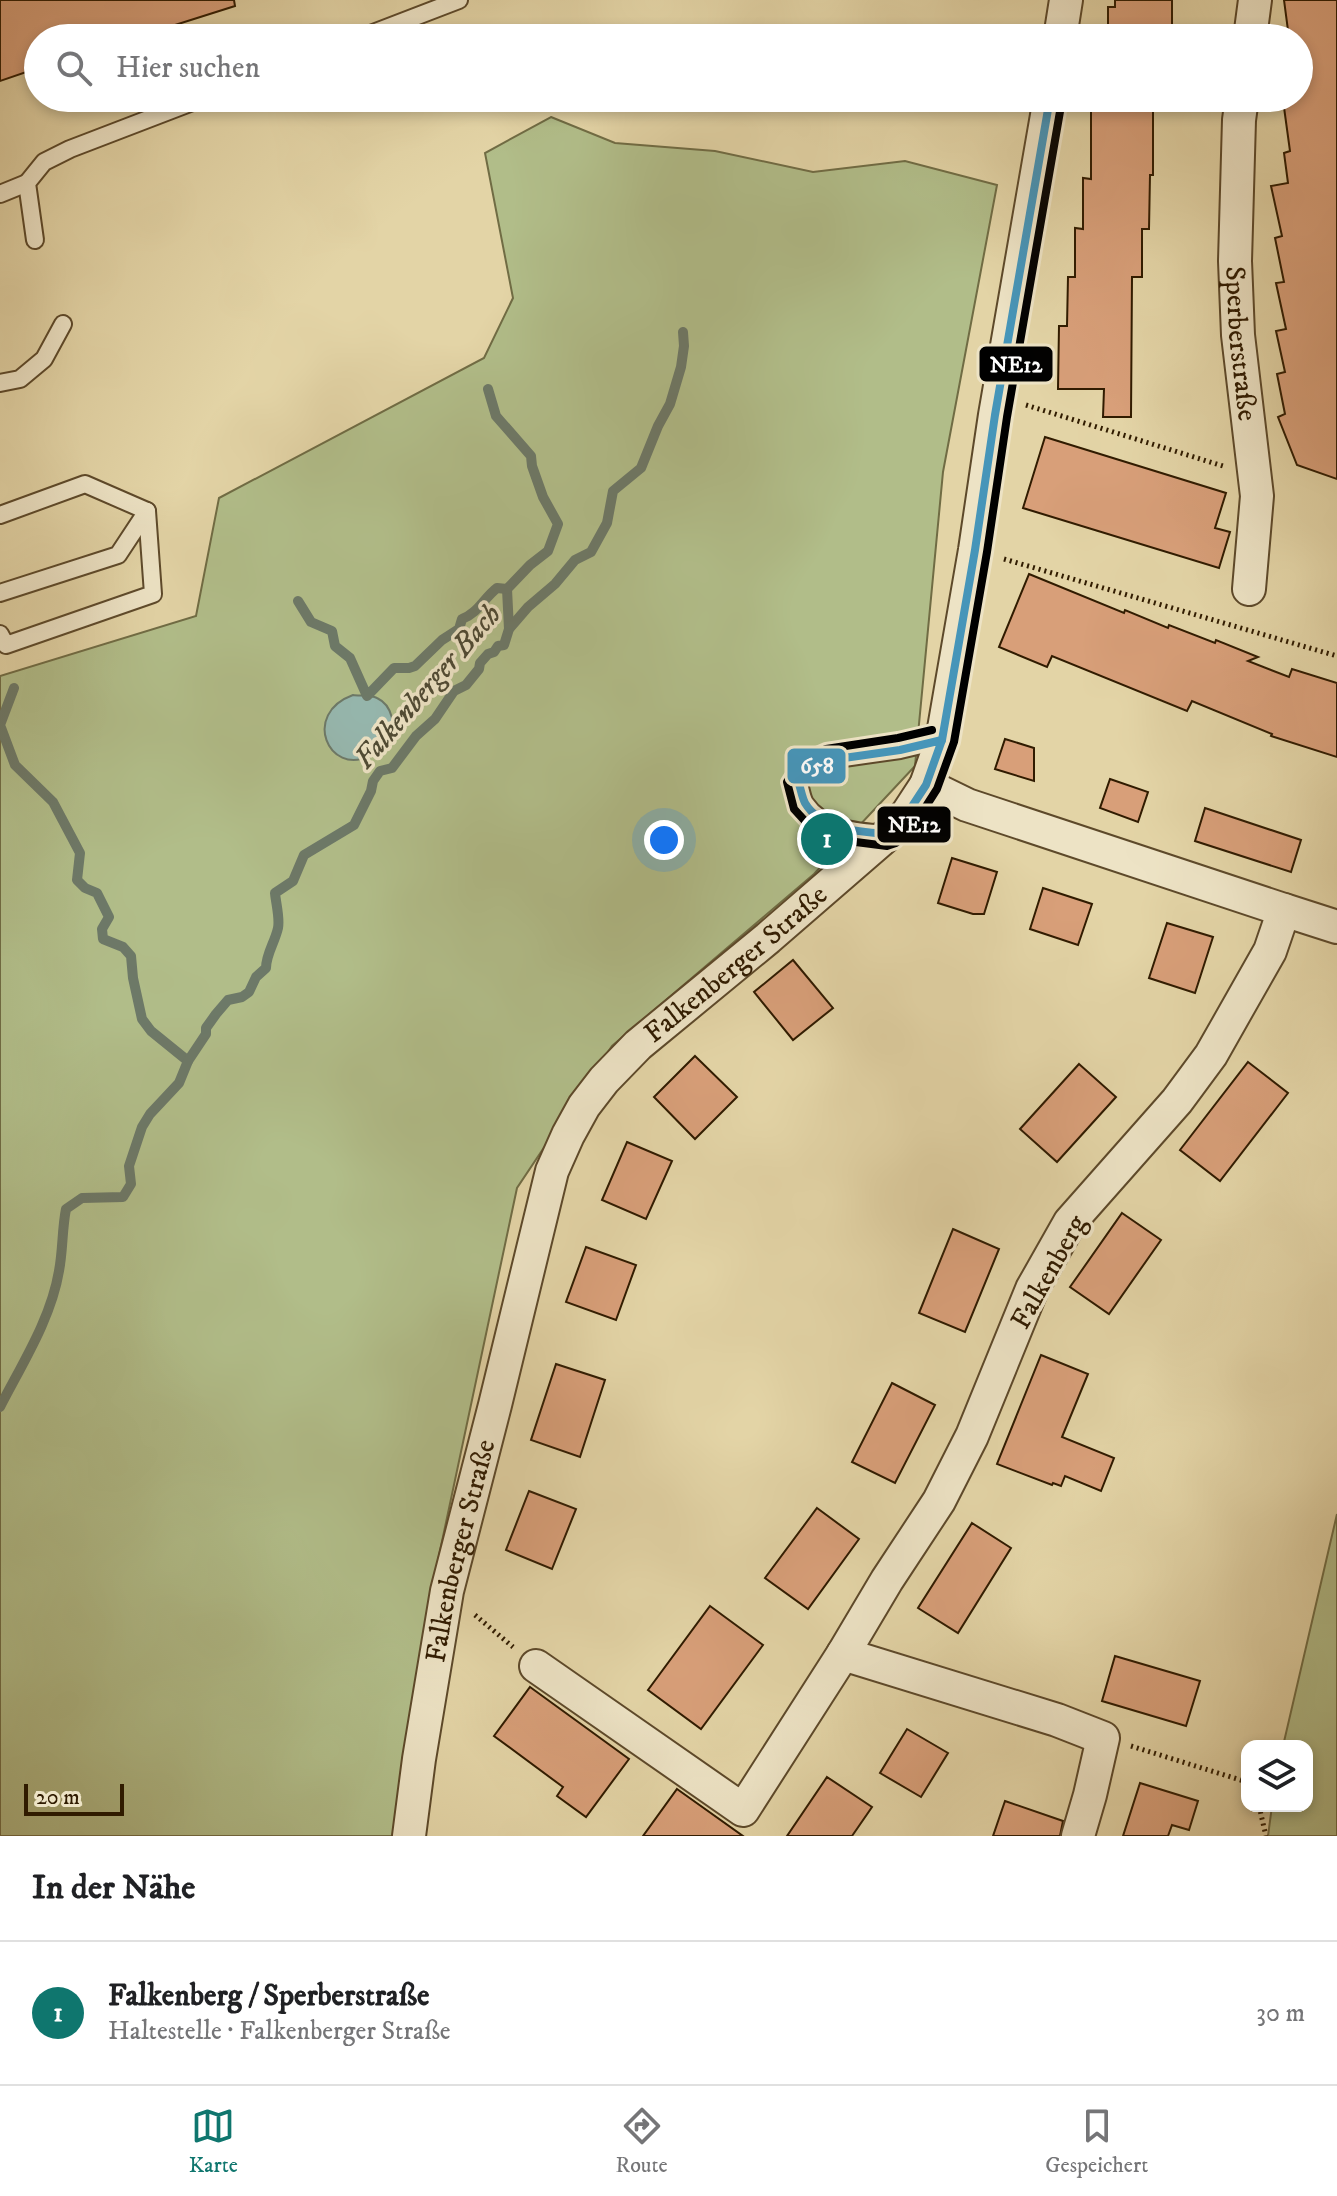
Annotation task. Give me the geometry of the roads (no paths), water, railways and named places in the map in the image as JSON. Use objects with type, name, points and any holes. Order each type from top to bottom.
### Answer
[{"type":"street","points":[[1062,24],[1066,0]]},
{"type":"street","points":[[1252,24],[1255,0]]},
{"type":"street","name":"Falkenberger Straße","points":[[409,1836],[447,1591],[552,1171],[568,1135],[584,1106],[604,1080],[638,1045],[888,834],[907,814],[926,785],[942,740],[1048,112]]},
{"type":"street","name":"Sperberstraße","points":[[1240,112],[1235,261],[1238,335],[1257,496],[1249,589]]},
{"type":"street","points":[[926,785],[967,805],[1337,927]]},
{"type":"street","name":"Falkenberg","points":[[536,1666],[743,1810],[939,1501],[972,1436],[1032,1289],[1070,1222],[1177,1101],[1211,1055],[1270,951],[1284,910]]},
{"type":"street","points":[[843,1654],[1057,1720],[1103,1738],[1078,1836]]},
{"type":"lane","points":[[396,24],[459,0]]},
{"type":"lane","points":[[0,194],[27,183],[44,162],[70,149],[166,112]]},
{"type":"lane","points":[[27,183],[35,240]]},
{"type":"lane","points":[[0,383],[20,379],[44,359],[63,324]]},
{"type":"lane","points":[[0,515],[85,484],[147,511]]},
{"type":"lane","points":[[0,593],[118,555],[147,511]]},
{"type":"lane","points":[[0,634],[6,645],[153,594],[147,511]]},
{"type":"lane","points":[[888,834],[853,832],[825,822],[804,802],[799,784],[809,769],[830,760],[900,750],[942,740]]},
{"type":"water","points":[[353,695],[372,696],[382,701],[390,711],[393,723],[390,734],[376,751],[355,760],[342,758],[333,750],[326,740],[325,728],[328,715],[337,704]]},
{"type":"waterway","name":"Falkenberger Bach","points":[[0,1407],[50,1306],[59,1271],[66,1209],[82,1198],[123,1197],[131,1184],[129,1166],[142,1127],[150,1114],[179,1083],[188,1061],[216,1014],[228,1000],[249,992],[256,977],[266,968],[277,933],[275,893],[293,881],[304,855],[354,825],[380,771],[392,768],[416,736],[435,719],[454,691],[466,685],[488,654],[504,645],[509,629],[528,607],[555,584],[575,560],[591,552],[607,523],[613,491],[641,468],[670,404],[681,367],[683,332]]},
{"type":"waterway","points":[[488,389],[496,416],[531,456],[543,497],[558,524],[548,551],[507,589],[509,629]]},
{"type":"waterway","points":[[298,601],[311,622],[332,631],[335,646],[350,658],[367,696],[394,668],[415,666],[442,640],[459,629],[462,619],[497,588],[507,589]]},
{"type":"waterway","points":[[14,688],[0,725],[15,765],[53,802],[80,853],[77,880],[97,893],[109,917],[102,929],[103,939],[123,947],[131,956],[142,1019],[151,1031],[188,1061]]},
{"type":"place","name":"Falkenberg / Sperberstraße","points":[[827,839]]}]
